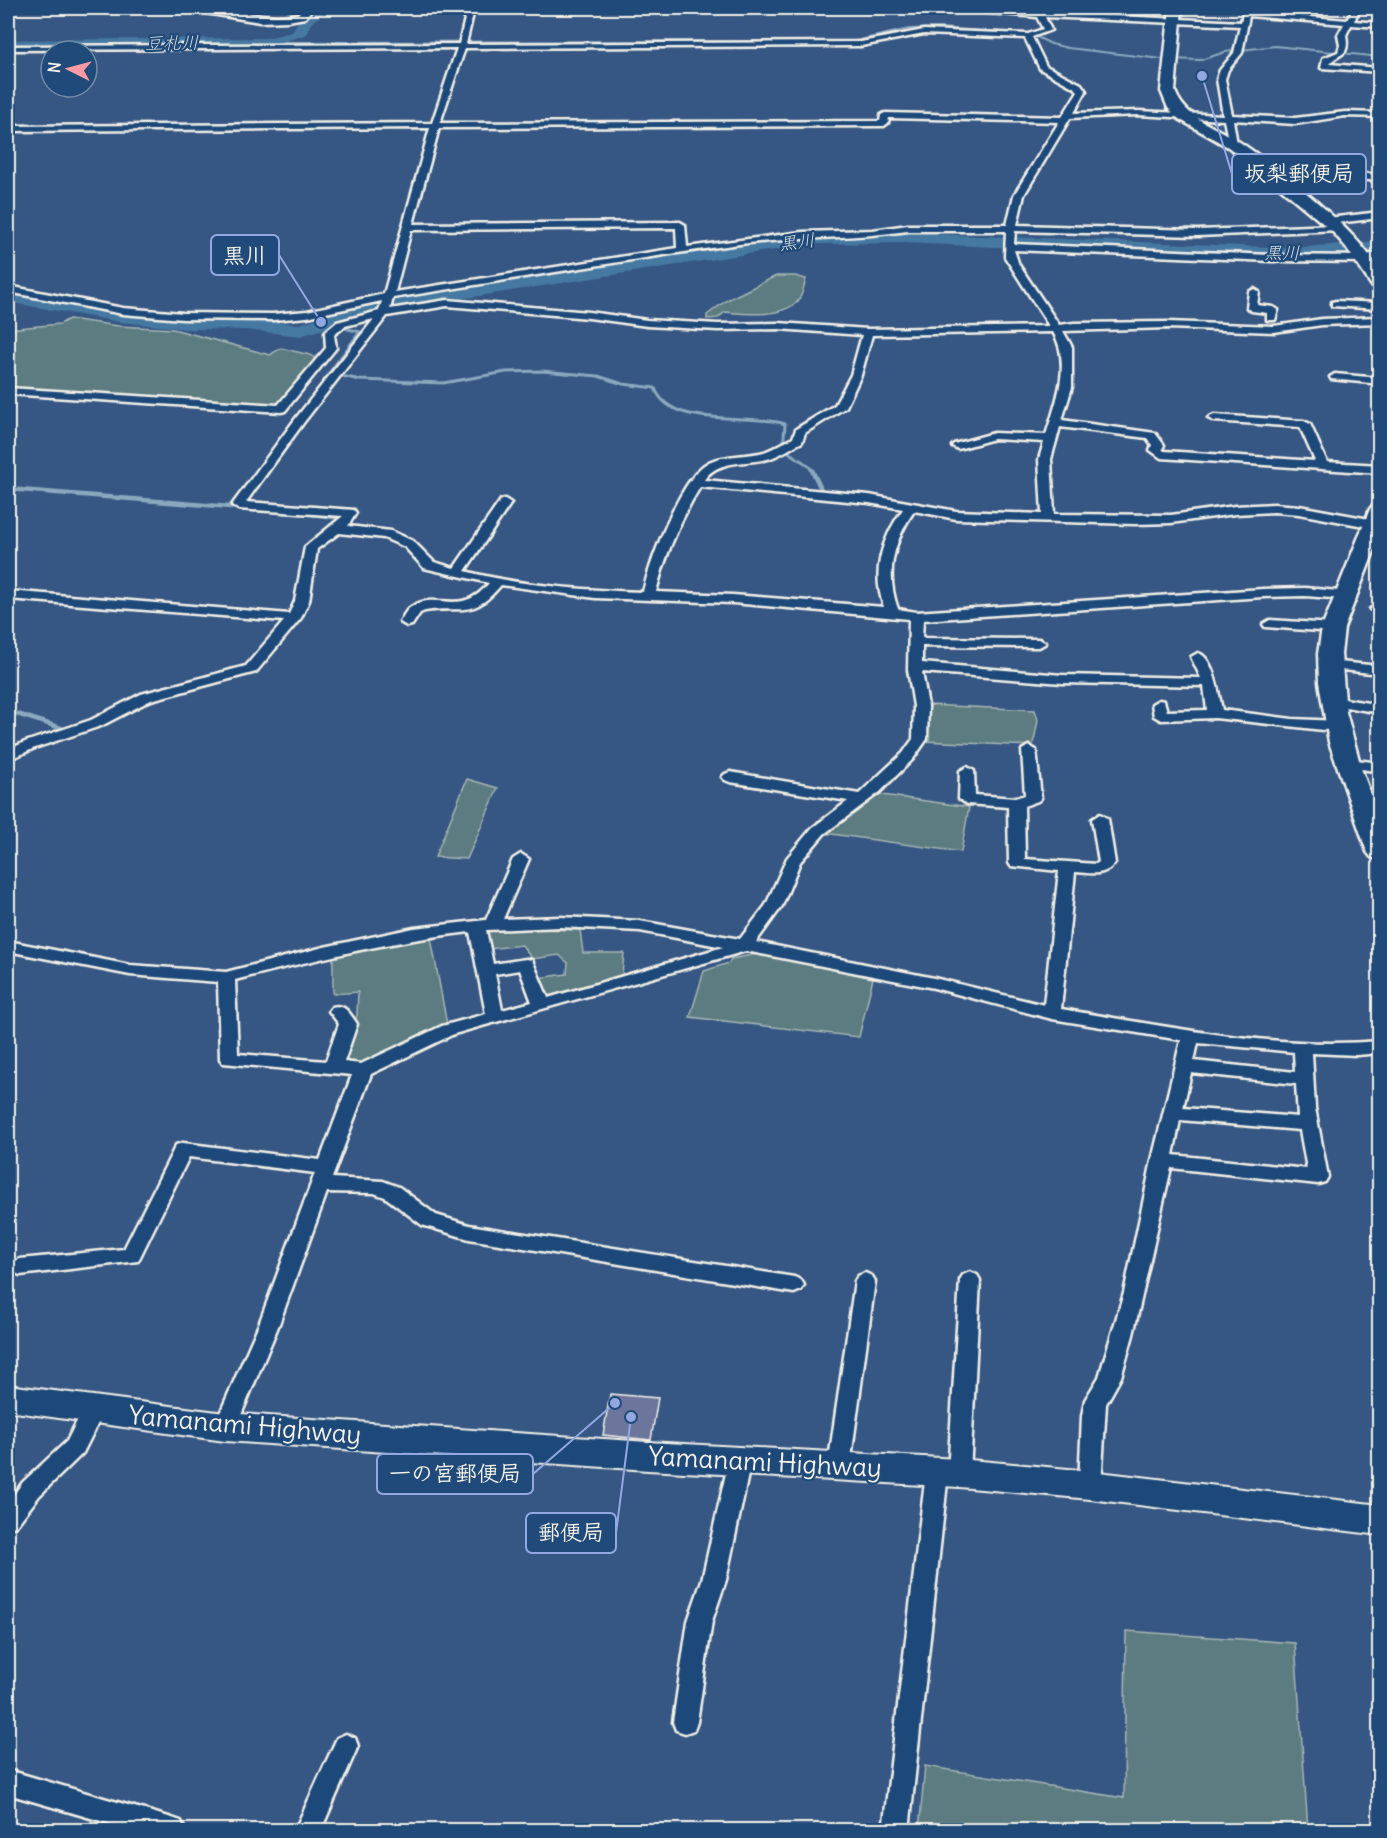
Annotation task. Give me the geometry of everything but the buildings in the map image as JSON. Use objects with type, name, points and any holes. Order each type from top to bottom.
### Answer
[{"type":"highway","points":[[1174,16],[1169,96],[1173,105],[1184,116],[1233,144],[1332,224],[1358,252],[1380,286]]},
{"type":"highway","points":[[1378,519],[1332,628],[1329,665],[1334,701],[1348,763],[1380,852]]},
{"type":"main road","points":[[193,8],[237,16],[279,19],[302,16],[308,8]]},
{"type":"main road","name":"Yamanami Highway","points":[[8,1398],[225,1427],[948,1473],[1090,1485],[1380,1520]]},
{"type":"street","points":[[308,8],[511,8]]},
{"type":"street","points":[[8,756],[30,745],[96,723],[146,697],[251,669],[294,618],[302,601],[311,547],[347,521],[350,513],[238,505],[300,420],[384,313],[435,126],[462,46],[471,8]]},
{"type":"street","points":[[956,8],[1040,15],[1174,16],[1243,24]]},
{"type":"street","points":[[1357,8],[1342,35],[1344,45],[1341,53],[1326,60],[1324,66],[1380,70]]},
{"type":"street","points":[[1233,144],[1221,80],[1224,70],[1238,53],[1246,11],[1380,26]]},
{"type":"street","points":[[8,48],[861,44],[924,32],[1029,36],[1047,30],[1040,15]]},
{"type":"street","points":[[1029,36],[1043,67],[1081,88],[1081,96],[1065,118],[1019,195],[1009,237],[1014,265],[1067,346],[1068,365],[1057,423],[1045,459],[1048,516]]},
{"type":"street","points":[[8,128],[884,123],[885,115],[1065,118],[1137,113],[1295,121],[1345,114],[1380,115]]},
{"type":"street","points":[[1264,168],[1380,178]]},
{"type":"street","points":[[1009,237],[1069,228],[1197,233],[1332,224],[1380,215]]},
{"type":"street","points":[[905,217],[916,217],[916,228]]},
{"type":"street","points":[[407,227],[680,225],[682,250]]},
{"type":"street","points":[[8,289],[113,309],[183,316],[273,317],[307,314],[389,296],[741,241],[802,235],[873,233],[916,228],[1271,258],[1358,252],[1380,255]]},
{"type":"street","points":[[1254,292],[1252,308],[1273,310],[1271,318]]},
{"type":"street","points":[[8,391],[281,409],[331,348],[329,334],[341,324],[384,313],[447,303],[589,315],[647,323],[718,327],[778,326],[868,332],[1158,325],[1274,329],[1322,322],[1380,320]]},
{"type":"street","points":[[1336,304],[1380,306]]},
{"type":"street","points":[[649,594],[657,561],[682,506],[704,471],[714,464],[768,455],[784,449],[798,440],[800,431],[840,407],[856,375],[868,332]]},
{"type":"street","points":[[1335,377],[1380,381]]},
{"type":"street","points":[[8,398],[300,420]]},
{"type":"street","points":[[1214,418],[1304,424],[1322,463]]},
{"type":"street","points":[[1057,423],[1151,435],[1158,446],[1156,450],[1161,454],[1322,463],[1380,469]]},
{"type":"street","points":[[958,446],[994,436],[1051,439]]},
{"type":"street","points":[[697,483],[869,498],[956,515],[1171,519],[1235,510],[1274,508],[1378,519]]},
{"type":"street","points":[[457,573],[506,503]]},
{"type":"street","points":[[892,612],[884,587],[884,572],[891,540],[899,522],[911,506]]},
{"type":"street","points":[[337,529],[387,534],[409,544],[429,565],[498,581],[595,594],[649,594],[892,612],[916,616],[1263,593],[1305,592],[1345,596]]},
{"type":"street","points":[[407,622],[415,610],[427,606],[471,605],[482,600],[498,581]]},
{"type":"street","points":[[8,595],[294,618]]},
{"type":"street","points":[[226,977],[229,1059],[363,1070],[448,1029],[744,946],[774,906],[793,861],[818,831],[875,789],[908,756],[920,739],[921,706],[915,667],[916,616]]},
{"type":"street","points":[[1270,624],[1332,628]]},
{"type":"street","points":[[916,642],[1040,643]]},
{"type":"street","points":[[1198,657],[1210,682],[1215,714]]},
{"type":"street","points":[[1329,665],[1380,670]]},
{"type":"street","points":[[915,667],[1062,679],[1210,682]]},
{"type":"street","points":[[1334,701],[1380,708]]},
{"type":"street","points":[[1160,704],[1161,716],[1215,714],[1265,718],[1315,726],[1339,725]]},
{"type":"street","points":[[967,771],[967,799],[1016,803],[1033,798],[1029,750]]},
{"type":"street","points":[[1348,763],[1380,768]]},
{"type":"street","points":[[730,777],[862,799]]},
{"type":"street","points":[[1016,803],[1017,862],[1100,869],[1107,863],[1100,819]]},
{"type":"street","points":[[495,1017],[486,970],[485,926],[521,859]]},
{"type":"street","points":[[1052,1014],[1067,867]]},
{"type":"street","points":[[8,946],[130,970],[226,977],[324,952],[414,933],[560,922],[640,926],[934,983],[1052,1014],[1191,1036],[1303,1047],[1357,1049],[1380,1047]]},
{"type":"street","points":[[486,970],[526,964],[542,1004]]},
{"type":"street","points":[[333,1067],[348,1024],[338,1011]]},
{"type":"street","points":[[1090,1485],[1093,1416],[1096,1400],[1102,1394],[1118,1353],[1141,1269],[1161,1160],[1191,1036]]},
{"type":"street","points":[[1161,1160],[1318,1177],[1309,1124],[1303,1047]]},
{"type":"street","points":[[1183,1066],[1305,1079]]},
{"type":"street","points":[[225,1427],[269,1324],[363,1070]]},
{"type":"street","points":[[1172,1113],[1309,1124]]},
{"type":"street","points":[[20,1267],[131,1256],[183,1150],[376,1186],[392,1192],[429,1220],[469,1232],[794,1286]]},
{"type":"street","points":[[896,1830],[948,1473],[970,1280]]},
{"type":"street","points":[[839,1466],[866,1281]]},
{"type":"street","points":[[8,1520],[31,1489],[75,1447],[93,1411]]},
{"type":"street","points":[[684,1722],[700,1621],[714,1580],[740,1460]]},
{"type":"street","points":[[308,1830],[346,1746]]},
{"type":"street","points":[[8,1782],[172,1830]]},
{"type":"green space","points":[[776,276],[795,276],[806,279],[798,301],[791,306],[763,314],[725,312],[718,318],[707,319],[707,315],[727,300]]},
{"type":"green space","points":[[69,319],[118,326],[173,329],[270,355],[281,348],[310,355],[316,359],[277,407],[8,389],[8,329],[60,324]]},
{"type":"green space","points":[[928,705],[1035,710],[1038,720],[1033,746],[923,741]]},
{"type":"green space","points":[[467,779],[498,788],[467,859],[435,857]]},
{"type":"green space","points":[[875,794],[969,807],[961,852],[824,833]]},
{"type":"green space","points":[[580,930],[583,953],[624,953],[622,975],[546,999],[537,978],[567,974],[568,963],[559,955],[532,959],[522,945],[489,949],[485,931]]},
{"type":"green space","points":[[431,938],[447,1025],[420,1034],[365,1063],[342,1064],[357,1015],[358,992],[333,994],[333,956],[361,949]]},
{"type":"green space","points":[[763,953],[873,978],[859,1037],[690,1017],[704,971],[729,963],[731,959]]},
{"type":"green space","points":[[1126,1631],[1295,1643],[1308,1830],[919,1830],[925,1766],[1124,1798]]},
{"type":"waterway","name":"豆札川","points":[[8,44],[267,42],[297,35],[301,32],[305,21],[323,8]]},
{"type":"waterway","points":[[267,42],[855,41],[909,29],[939,28],[1031,34],[1051,44],[1068,48],[1162,59],[1201,60],[1225,52],[1275,46],[1380,57]]},
{"type":"waterway","name":"黒川","points":[[8,296],[120,316],[300,330],[374,308],[811,239],[904,238],[1293,254],[1380,246]]},
{"type":"waterway","points":[[321,322],[360,332],[329,373],[360,380],[443,383],[506,372],[542,371],[598,376],[623,384],[655,388],[663,401],[676,410],[693,415],[785,424],[786,449],[807,464],[813,472]]},
{"type":"waterway","points":[[813,472],[821,489]]},
{"type":"waterway","points":[[8,489],[243,508]]},
{"type":"waterway","points":[[306,513],[340,518]]},
{"type":"waterway","points":[[8,711],[61,728]]},
{"type":"place","name":"坂梨郵便局","points":[[1202,76]]},
{"type":"place","name":"黒川","points":[[321,322]]},
{"type":"place","name":"一の宮郵便局","points":[[615,1403]]},
{"type":"place","name":"郵便局","points":[[631,1417]]}]
